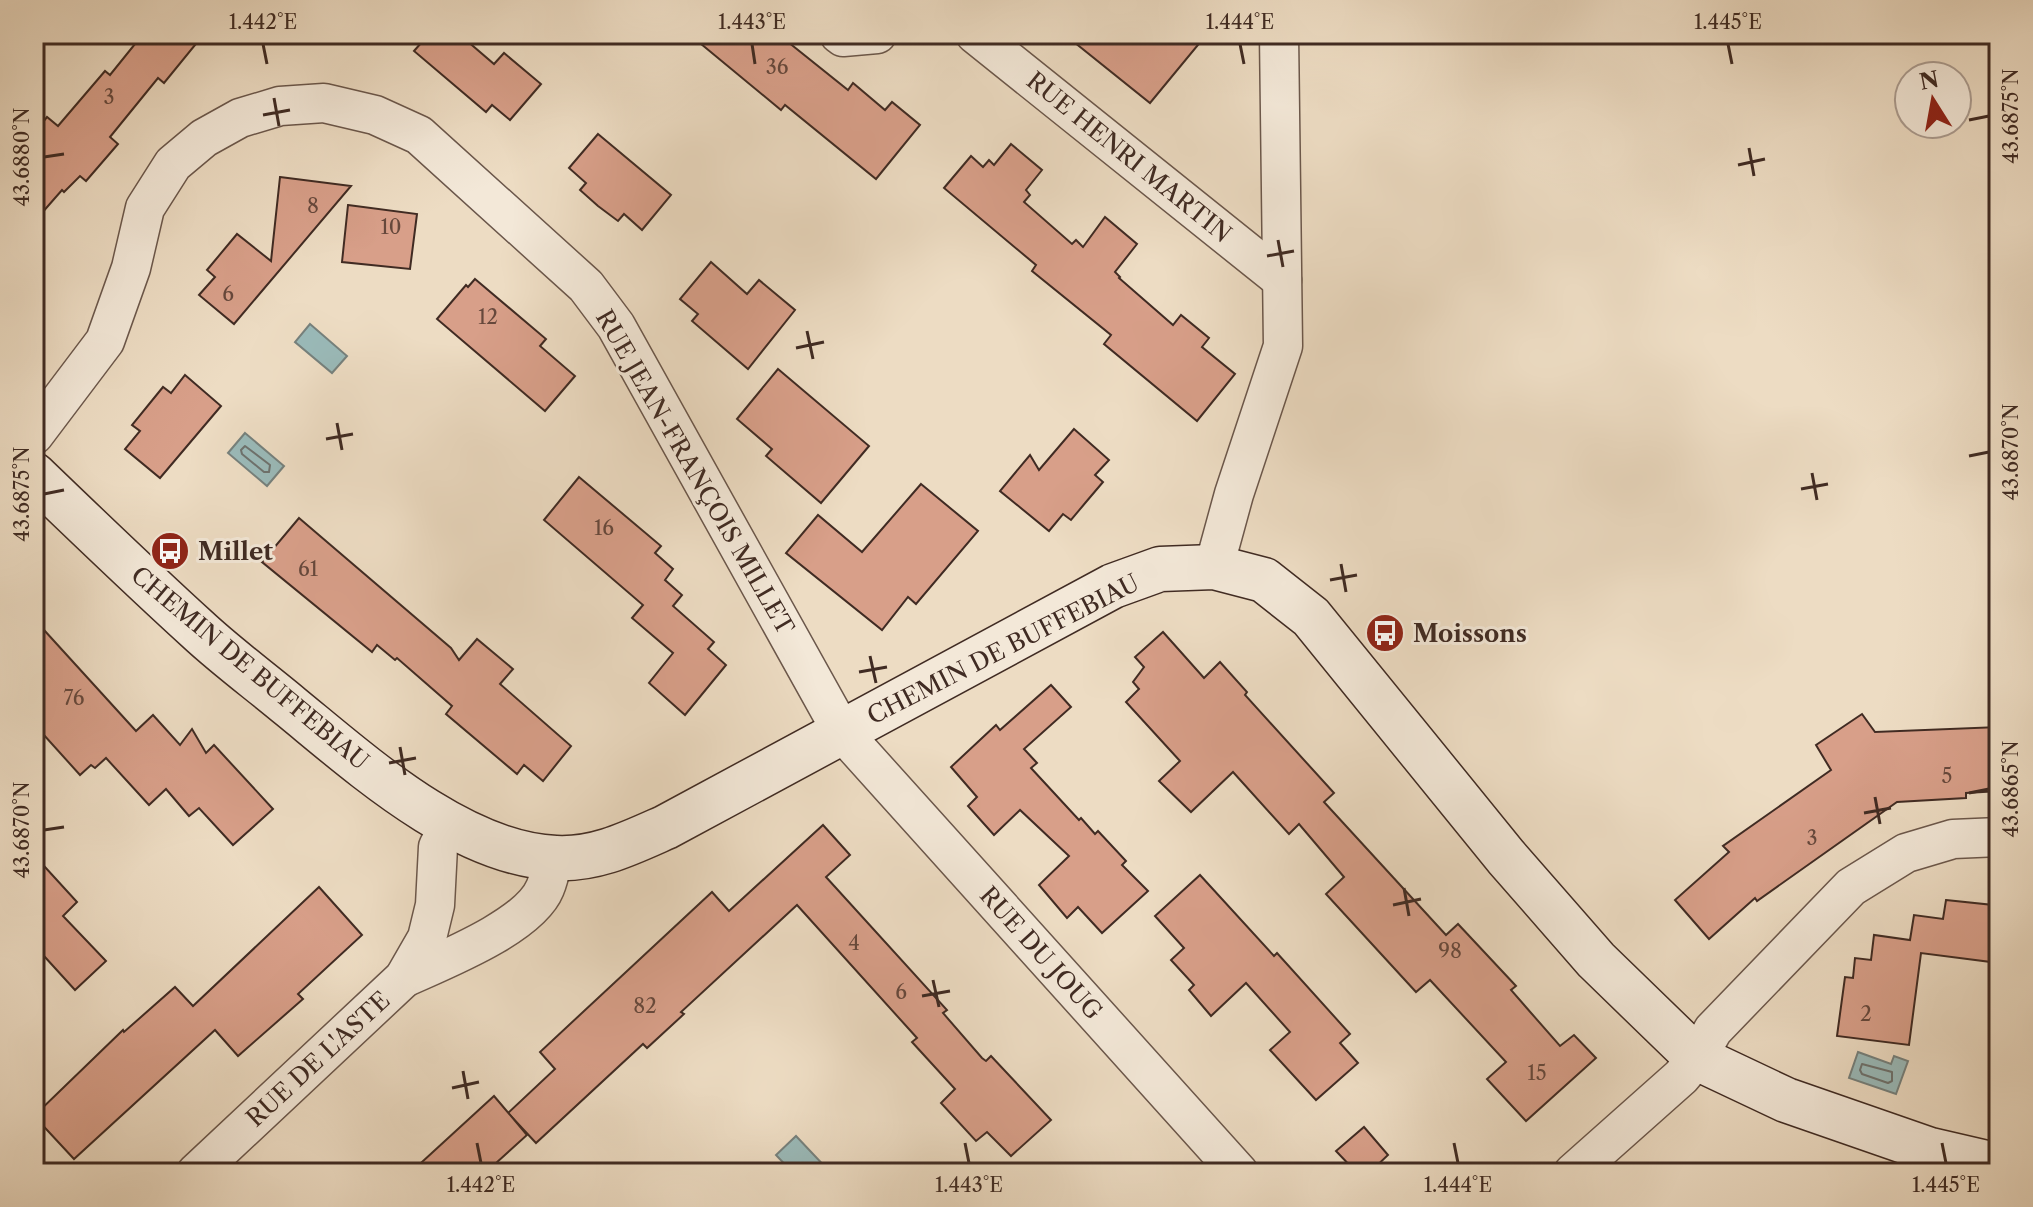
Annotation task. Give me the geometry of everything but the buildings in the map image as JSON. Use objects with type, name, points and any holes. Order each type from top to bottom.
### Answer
[{"type":"street","points":[[839,34],[843,37],[877,34]]},
{"type":"street","name":"RUE HENRI MARTIN","points":[[975,34],[1282,280]]},
{"type":"street","points":[[1214,567],[1234,494],[1283,346],[1279,34]]},
{"type":"street","name":"RUE JEAN-FRANÇOIS MILLET","points":[[34,435],[105,341],[131,268],[145,208],[173,164],[204,138],[240,118],[280,106],[324,103],[375,115],[419,135],[586,286],[616,326],[842,732]]},
{"type":"street","name":"CHEMIN DE BUFFEBIAU","points":[[34,475],[199,631],[370,771],[449,825],[503,847],[553,858],[584,857],[617,848],[666,827],[1113,586],[1160,569],[1214,567],[1264,580],[1311,617],[1506,857],[1596,960],[1697,1058],[1786,1100],[1930,1150],[1999,1166]]},
{"type":"street","name":"RUE DU JOUG","points":[[842,732],[1239,1173]]},
{"type":"street","name":"RUE DE L'ASTE","points":[[196,1173],[404,978],[427,938],[435,905],[438,847],[449,825]]},
{"type":"street","points":[[1573,1173],[1681,1077],[1697,1058],[1713,1030],[1851,887],[1906,853],[1953,839],[1999,837]]},
{"type":"street","name":"RUE DE L'ASTE","points":[[404,978],[478,945],[527,910],[544,891],[553,858]]},
{"type":"water","points":[[310,324],[347,356],[332,373],[295,342]]},
{"type":"water","points":[[245,433],[284,466],[267,486],[228,453]]},
{"type":"water","points":[[1858,1052],[1891,1064],[1894,1056],[1908,1061],[1896,1094],[1849,1078]]},
{"type":"water","points":[[796,1136],[831,1173],[793,1173],[776,1155]]},
{"type":"place","name":"Millet","points":[[170,551]]},
{"type":"place","name":"Moissons","points":[[1385,633]]}]
